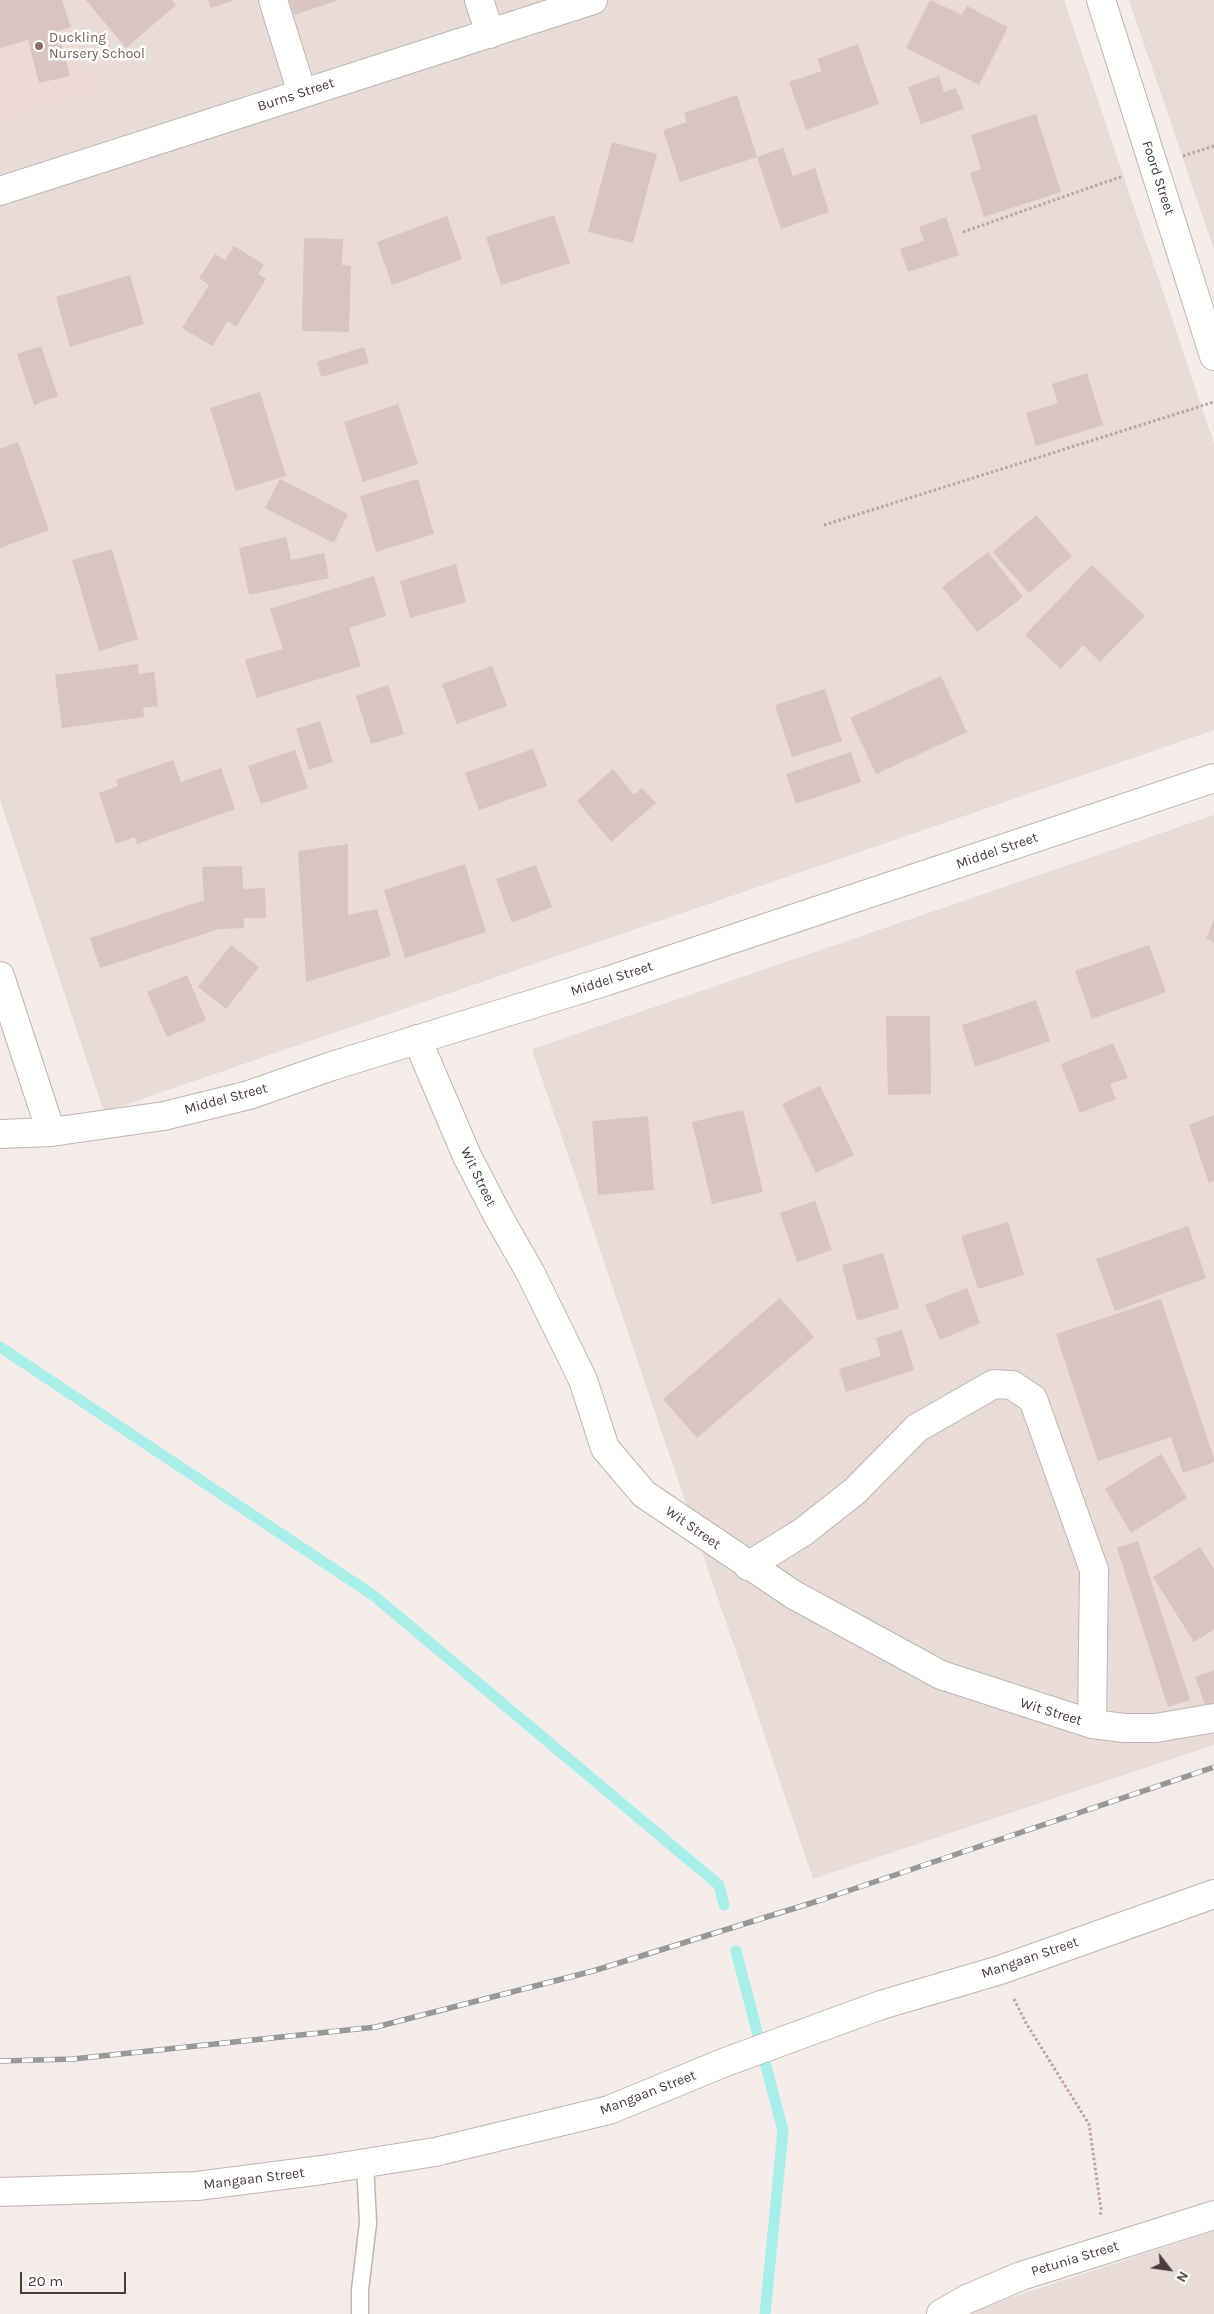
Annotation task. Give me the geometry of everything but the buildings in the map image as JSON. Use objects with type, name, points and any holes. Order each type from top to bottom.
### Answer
[{"type":"street","points":[[273,0],[302,93]]},
{"type":"street","points":[[479,0],[490,34]]},
{"type":"street","name":"Burns Street","points":[[0,192],[593,0]]},
{"type":"street","name":"Foord Street","points":[[1101,0],[1214,356]]},
{"type":"street","name":"Middel Street","points":[[0,1134],[51,1132],[164,1116],[240,1097],[417,1039],[607,981],[1214,778]]},
{"type":"street","points":[[0,976],[51,1132]]},
{"type":"street","name":"Wit Street","points":[[417,1039],[467,1156],[531,1274],[583,1380],[605,1448],[644,1494],[794,1596],[941,1675],[1092,1724],[1124,1728],[1156,1728],[1214,1718]]},
{"type":"street","points":[[748,1566],[803,1532],[855,1490],[917,1428],[994,1384],[1012,1385],[1033,1398],[1094,1570],[1092,1724]]},
{"type":"street","name":"Mangaan Street","points":[[0,2192],[197,2186],[435,2152],[609,2110],[723,2063],[881,2005],[1000,1970],[1214,1894]]},
{"type":"street","name":"Petunia Street","points":[[941,2314],[967,2299],[1022,2276],[1214,2215]]},
{"type":"lane","points":[[360,2314],[360,2290],[368,2222],[365,2163]]},
{"type":"path","points":[[963,232],[1153,165],[1214,146]]},
{"type":"path","points":[[824,525],[1214,402]]},
{"type":"path","points":[[1000,1970],[1026,2023],[1088,2124],[1101,2209],[1093,2254]]},
{"type":"shaded area","points":[[0,0],[1064,0],[1214,443],[1214,730],[104,1112],[0,800]]},
{"type":"shaded area","name":"Duckling Nursery School","points":[[0,0],[64,0],[91,92],[0,120]]},
{"type":"shaded area","points":[[1129,0],[1214,0],[1214,250]]},
{"type":"shaded area","points":[[1214,815],[1214,1745],[813,1879],[532,1049]]},
{"type":"shaded area","points":[[1214,2231],[1214,2314],[961,2314]]},
{"type":"waterway","points":[[0,1347],[373,1595],[719,1885],[724,1905]]},
{"type":"waterway","points":[[736,1951],[783,2131],[765,2314]]},
{"type":"railway","points":[[0,2061],[73,2059],[376,2027],[593,1971],[821,1900],[1214,1767]]},
{"type":"place","name":"Duckling Nursery School","points":[[39,46]]}]
